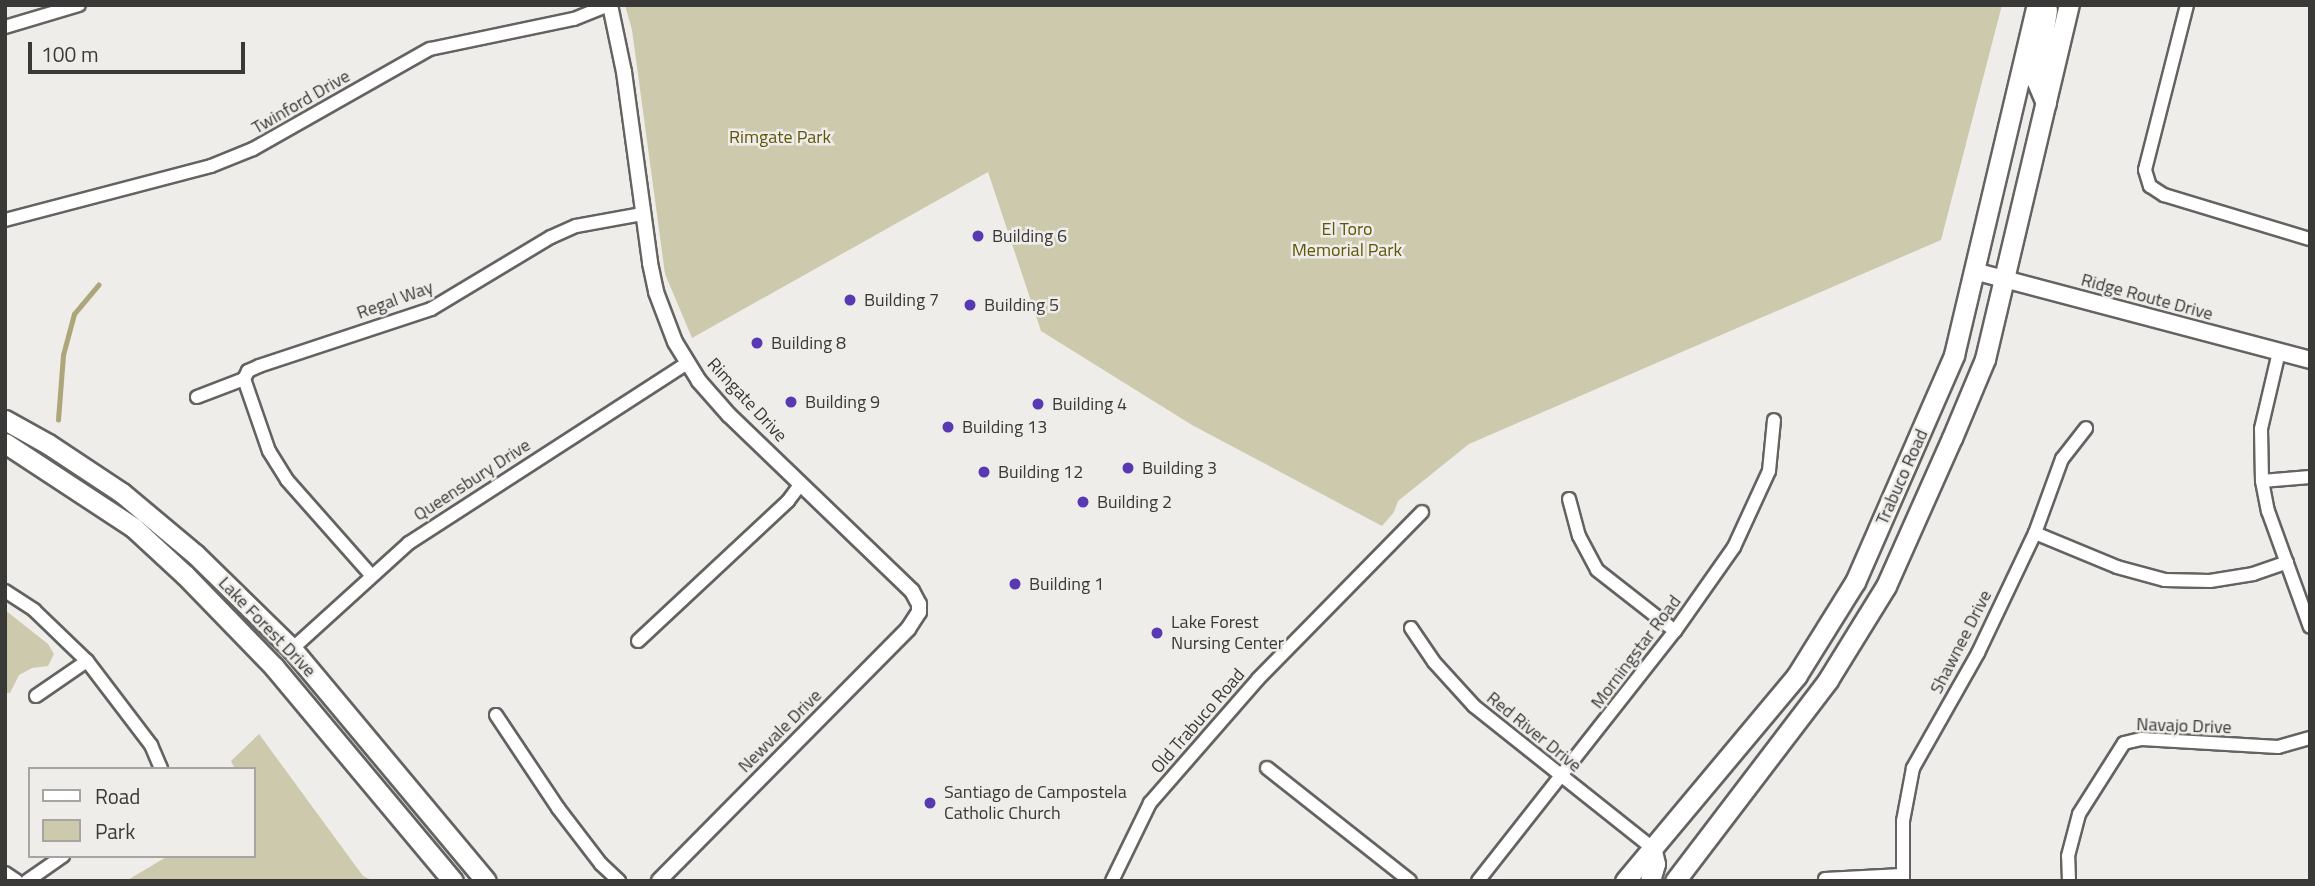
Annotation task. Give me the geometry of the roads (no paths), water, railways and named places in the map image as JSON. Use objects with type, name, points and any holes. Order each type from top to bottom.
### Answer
[{"type":"main road","name":"Trabuco Road","points":[[1625,881],[1797,676],[1855,582],[1954,355],[2037,5]]},
{"type":"main road","points":[[2046,103],[2036,80],[2047,5]]},
{"type":"main road","name":"Trabuco Road","points":[[1675,881],[1828,680],[1886,586],[1985,359],[2069,5]]},
{"type":"main road","name":"Ridge Route Drive","points":[[1974,271],[2310,360]]},
{"type":"main road","name":"Lake Forest Drive","points":[[5,420],[97,477],[195,554],[292,649],[486,881]]},
{"type":"main road","name":"Lake Forest Drive","points":[[5,443],[133,527],[244,635],[312,711],[453,881]]},
{"type":"main road","points":[[244,635],[262,637],[292,649],[311,695],[312,711]]},
{"type":"main road","points":[[1650,881],[1655,864],[1651,848]]},
{"type":"street","points":[[5,27],[79,5]]},
{"type":"street","name":"Rimgate Drive","points":[[609,5],[622,61],[642,214],[656,292],[665,320],[687,363],[729,415],[912,591],[919,604]]},
{"type":"street","name":"Twinford Drive","points":[[5,220],[211,166],[287,132],[403,62],[430,49],[567,21],[609,5]]},
{"type":"street","points":[[2188,5],[2146,170],[2150,186],[2164,195],[2309,234]]},
{"type":"street","name":"Regal Way","points":[[197,397],[244,379],[248,371],[259,366],[431,309],[564,232],[642,214]]},
{"type":"street","points":[[2279,352],[2262,419],[2262,481],[2269,511],[2310,627]]},
{"type":"street","name":"Queensbury Drive","points":[[292,649],[371,575],[442,520],[687,363]]},
{"type":"street","points":[[244,379],[269,451],[286,480],[371,575]]},
{"type":"street","name":"Morningstar Road","points":[[1478,881],[1675,631],[1734,547],[1769,471],[1774,420]]},
{"type":"street","name":"Shawnee Drive","points":[[1902,878],[1903,821],[1913,768],[1978,653],[2035,533],[2062,459],[2086,428]]},
{"type":"street","points":[[5,437],[20,439],[97,477]]},
{"type":"street","points":[[2262,481],[2310,477]]},
{"type":"street","points":[[638,640],[788,501],[801,484]]},
{"type":"street","points":[[1569,499],[1579,536],[1597,570],[1675,631]]},
{"type":"street","name":"Old Trabuco Road","points":[[1112,881],[1150,803],[1258,679],[1422,512]]},
{"type":"street","points":[[2035,533],[2117,567],[2165,579],[2210,581],[2253,574],[2287,562]]},
{"type":"street","points":[[5,592],[34,610],[87,661],[151,745],[160,767]]},
{"type":"street","name":"Newvale Drive","points":[[659,881],[908,629],[917,617],[919,604]]},
{"type":"street","name":"Red River Drive","points":[[1411,628],[1434,662],[1474,706],[1651,848]]},
{"type":"street","points":[[36,696],[87,661]]},
{"type":"street","points":[[496,715],[558,808],[601,864],[619,881]]},
{"type":"street","name":"Navajo Drive","points":[[2069,881],[2068,856],[2079,814],[2124,743],[2142,739],[2278,747],[2310,738]]},
{"type":"street","points":[[1266,768],[1409,881]]},
{"type":"street","points":[[27,881],[60,858]]},
{"type":"street","points":[[5,873],[16,880]]},
{"type":"street","points":[[1825,878],[1902,878]]},
{"type":"waterway","points":[[58,420],[63,355],[74,314],[98,285]]},
{"type":"place","name":"Building 6","points":[[978,236]]},
{"type":"place","name":"Building 7","points":[[850,300]]},
{"type":"place","name":"Building 5","points":[[970,305]]},
{"type":"place","name":"Building 8","points":[[757,343]]},
{"type":"place","name":"Building 9","points":[[791,402]]},
{"type":"place","name":"Building 4","points":[[1038,404]]},
{"type":"place","name":"Building 13","points":[[948,427]]},
{"type":"place","name":"Building 3","points":[[1128,468]]},
{"type":"place","name":"Building 12","points":[[984,472]]},
{"type":"place","name":"Building 2","points":[[1083,502]]},
{"type":"place","name":"Building 1","points":[[1015,584]]},
{"type":"place","name":"Lake Forest Nursing Center","points":[[1157,633]]},
{"type":"place","name":"Santiago de Campostela Catholic Church","points":[[930,803]]},
{"type":"park label","name":"Rimgate Park","points":[[780,137]]},
{"type":"park label","name":"El Toro Memorial Park","points":[[1347,240]]}]
